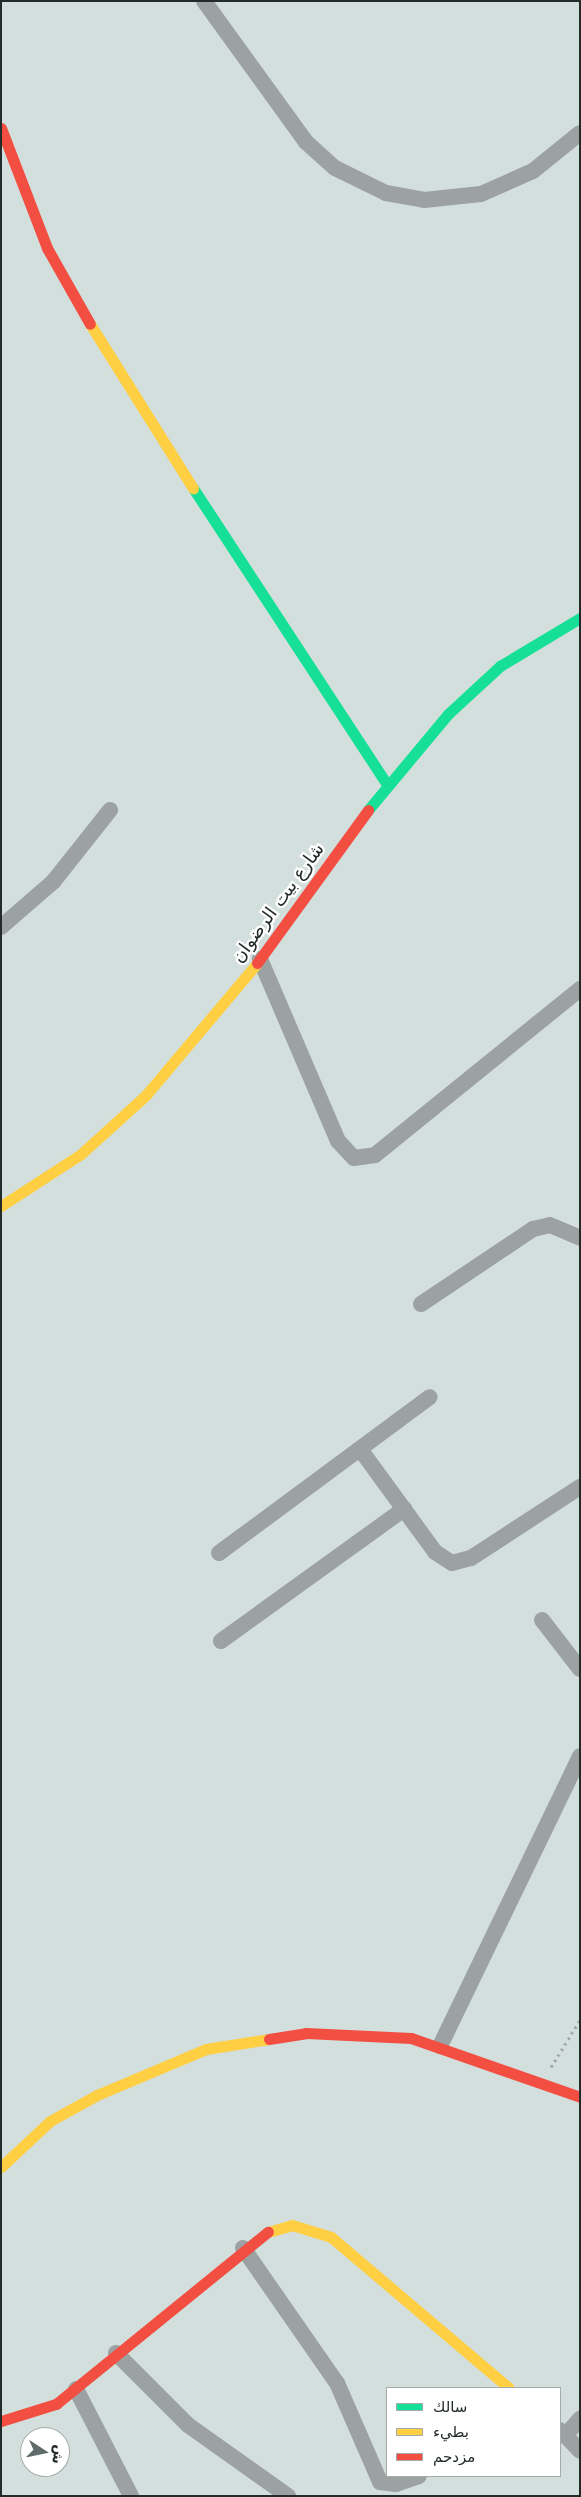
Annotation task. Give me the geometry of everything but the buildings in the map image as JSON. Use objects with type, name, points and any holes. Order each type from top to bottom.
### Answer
[{"type":"street","points":[[204,1],[306,142],[343,173],[386,193],[424,200],[481,194],[533,170],[580,132]]},
{"type":"street","points":[[1,128],[47,248],[89,322],[266,605],[387,784]]},
{"type":"street","name":"شارع بيت الرضوان","points":[[1,1206],[110,1131],[196,1039],[260,960],[387,784],[473,689],[500,666],[580,618]]},
{"type":"street","points":[[1,927],[53,882],[110,810]]},
{"type":"street","points":[[260,960],[338,1141],[354,1158],[375,1155],[580,989]]},
{"type":"street","points":[[421,1304],[534,1229],[550,1225],[580,1238]]},
{"type":"street","points":[[218,1553],[430,1397]]},
{"type":"street","points":[[360,1449],[442,1560],[462,1563],[580,1487]]},
{"type":"street","points":[[221,1640],[404,1509]]},
{"type":"street","points":[[542,1620],[580,1669]]},
{"type":"street","points":[[440,2046],[580,1756]]},
{"type":"street","points":[[1,2167],[50,2121],[97,2095],[206,2049],[333,2033],[411,2038],[440,2046],[580,2097]]},
{"type":"street","points":[[1,2422],[41,2413],[76,2389],[116,2353],[243,2248],[273,2229],[292,2225],[331,2237],[508,2387]]},
{"type":"street","points":[[243,2248],[338,2383],[380,2482],[396,2484],[416,2477]]},
{"type":"street","points":[[116,2353],[188,2425],[288,2496]]},
{"type":"street","points":[[76,2389],[132,2496]]},
{"type":"street","points":[[580,2419],[562,2433],[580,2451]]},
{"type":"path","points":[[542,2083],[580,2020]]},
{"type":"traffic: fast","points":[[193,488],[387,784]]},
{"type":"traffic: fast","points":[[368,810],[448,714],[500,666],[580,618]]},
{"type":"traffic: slow","points":[[90,324],[193,488]]},
{"type":"traffic: slow","points":[[1,1206],[81,1154],[146,1095],[257,963]]},
{"type":"traffic: slow","points":[[1,2167],[50,2121],[97,2095],[206,2049],[269,2039]]},
{"type":"traffic: slow","points":[[268,2232],[292,2225],[331,2237],[508,2387]]},
{"type":"traffic: jam","points":[[1,128],[47,248],[90,324]]},
{"type":"traffic: jam","points":[[257,963],[368,810]]},
{"type":"traffic: jam","points":[[269,2039],[306,2033],[411,2038],[580,2097]]},
{"type":"traffic: jam","points":[[1,2421],[56,2404],[268,2232]]}]
